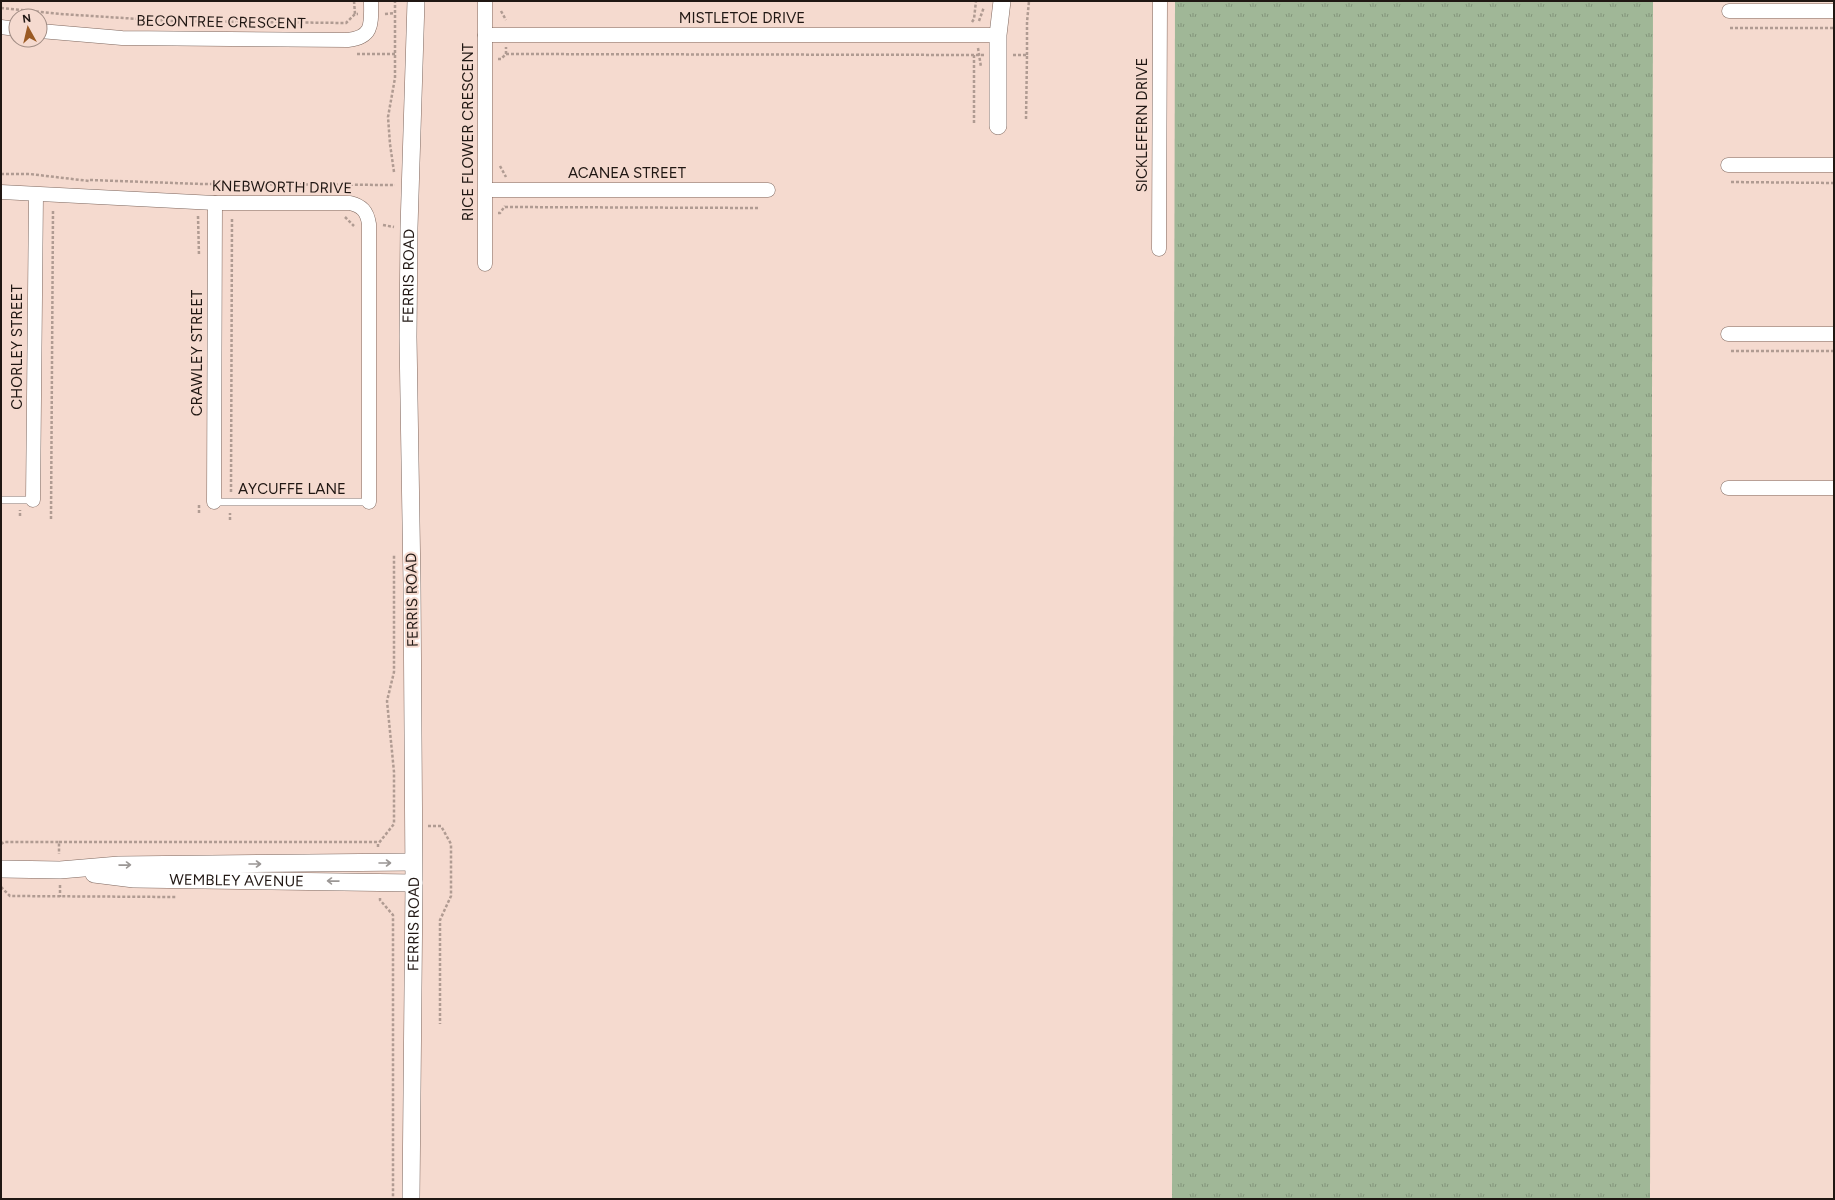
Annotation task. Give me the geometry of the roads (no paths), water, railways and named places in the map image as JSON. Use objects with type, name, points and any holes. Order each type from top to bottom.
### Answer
[{"type":"street","name":"FERRIS ROAD","points":[[411,1199],[414,882],[412,583],[408,337],[409,228],[416,1]]},
{"type":"street","name":"RICE FLOWER CRESCENT","points":[[485,1],[485,264]]},
{"type":"street","points":[[998,126],[998,35],[1002,1]]},
{"type":"street","name":"SICKLEFERN DRIVE","points":[[1159,249],[1160,1]]},
{"type":"street","name":"BECONTREE CRESCENT","points":[[48,32],[122,38],[348,40],[364,36],[369,29],[371,7]]},
{"type":"street","points":[[1729,11],[1834,11]]},
{"type":"street","name":"MISTLETOE DRIVE","points":[[485,35],[998,35]]},
{"type":"street","points":[[1728,165],[1834,165]]},
{"type":"street","name":"ACANEA STREET","points":[[486,190],[768,190]]},
{"type":"street","name":"KNEBWORTH DRIVE","points":[[1,192],[215,203],[350,203],[358,205],[368,215],[369,224],[369,502]]},
{"type":"street","name":"CHORLEY STREET","points":[[33,500],[36,195]]},
{"type":"street","name":"CRAWLEY STREET","points":[[214,502],[215,203]]},
{"type":"street","points":[[1728,334],[1834,334]]},
{"type":"street","points":[[1728,488],[1834,488]]},
{"type":"street","name":"WEMBLEY AVENUE","points":[[59,870],[119,864],[413,862]]},
{"type":"street","name":"WEMBLEY AVENUE","points":[[1,869],[59,870],[134,879],[414,882]]},
{"type":"lane","points":[[1,500],[33,500]]},
{"type":"lane","name":"AYCUFFE LANE","points":[[214,502],[369,502]]}]
